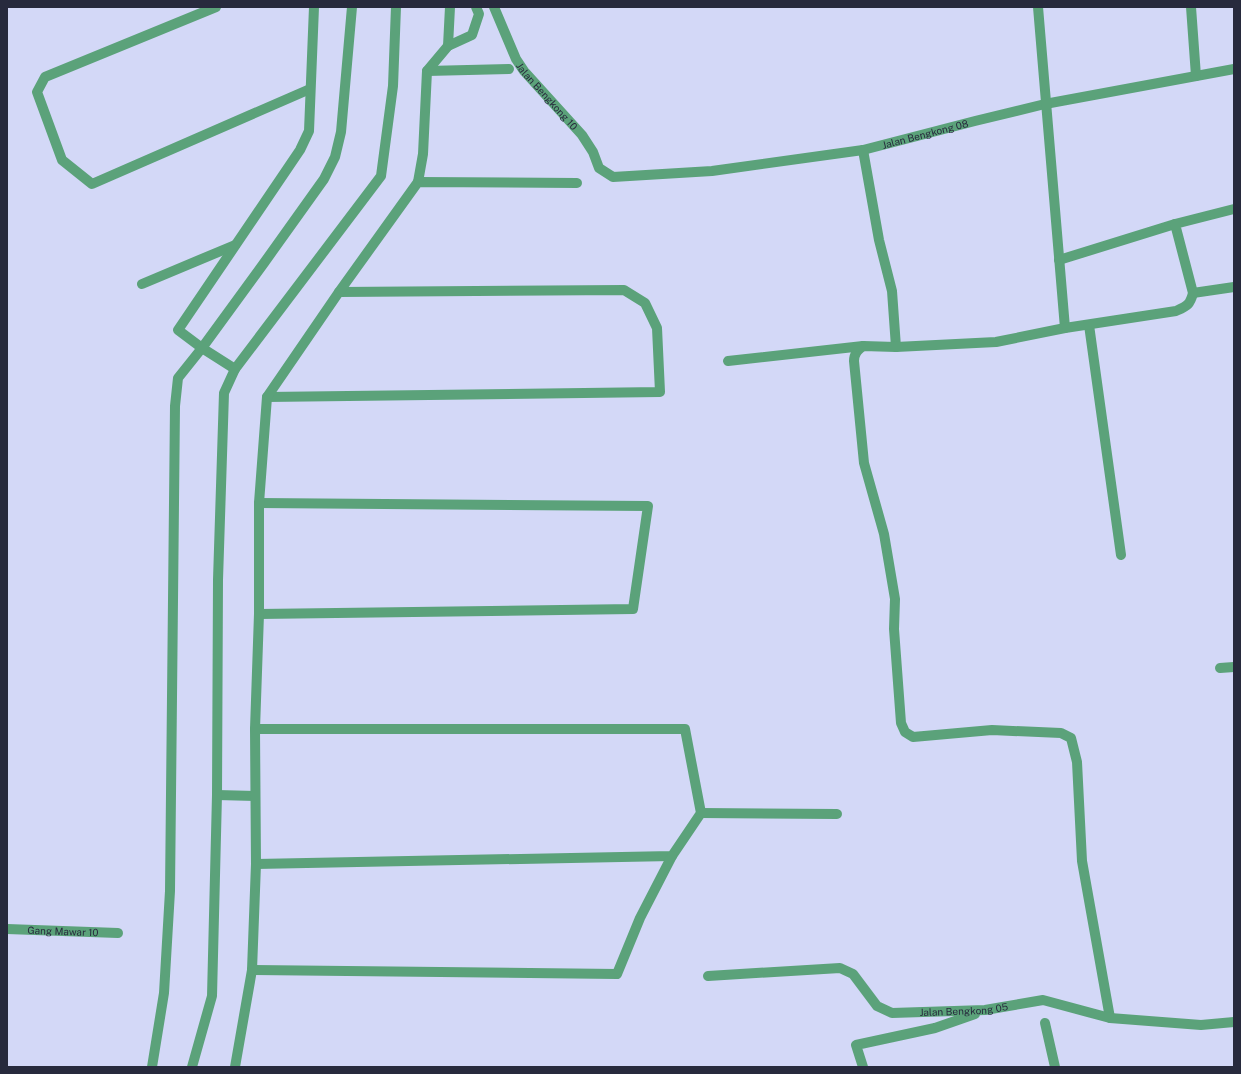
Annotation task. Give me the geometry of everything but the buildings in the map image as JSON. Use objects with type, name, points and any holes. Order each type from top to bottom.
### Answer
[{"type":"street","points":[[216,7],[45,77],[37,92],[62,160],[92,184],[310,89]]},
{"type":"street","points":[[235,369],[202,348],[178,330],[300,150],[309,131],[314,7]]},
{"type":"street","points":[[152,1067],[164,993],[170,891],[175,406],[178,378],[202,348],[324,179],[335,157],[341,132],[352,7]]},
{"type":"street","points":[[192,1067],[212,996],[217,795],[218,580],[224,393],[235,369],[381,176],[392,86],[396,7]]},
{"type":"street","points":[[448,46],[450,7]]},
{"type":"street","points":[[235,1067],[252,970],[256,864],[256,729],[260,614],[259,503],[267,397],[339,292],[418,182],[423,154],[427,71],[448,46],[472,35],[479,14],[476,7]]},
{"type":"street","name":"Jalan Bengkong 10","points":[[494,7],[516,59],[524,72],[582,135],[594,152],[599,168],[613,178]]},
{"type":"street","points":[[1038,7],[1065,328]]},
{"type":"street","points":[[1191,7],[1196,76]]},
{"type":"street","points":[[427,71],[509,69]]},
{"type":"street","name":"Jalan Bengkong 08","points":[[613,178],[712,171],[863,150],[1046,104],[1234,69]]},
{"type":"street","points":[[863,150],[879,240],[892,291],[896,347]]},
{"type":"street","points":[[418,182],[577,183]]},
{"type":"street","points":[[1059,260],[1176,224],[1234,209]]},
{"type":"street","points":[[728,361],[863,346],[896,347],[996,342],[1065,328],[1176,311],[1185,308],[1190,303],[1193,293],[1176,224]]},
{"type":"street","points":[[142,284],[235,245]]},
{"type":"street","points":[[1193,293],[1234,287]]},
{"type":"street","points":[[267,397],[660,392],[657,328],[645,303],[624,290],[339,292]]},
{"type":"street","points":[[1089,325],[1121,555]]},
{"type":"street","points":[[863,346],[854,355],[862,448],[864,463],[884,534],[895,599],[894,629],[901,723],[905,732],[913,737],[992,730],[1061,733],[1071,738],[1077,762],[1082,861],[1110,1018]]},
{"type":"street","points":[[259,503],[648,506],[633,609],[260,614]]},
{"type":"street","points":[[1220,668],[1234,667]]},
{"type":"street","points":[[252,970],[617,974],[640,918],[672,856],[701,813],[685,729],[256,729]]},
{"type":"street","points":[[217,795],[255,796]]},
{"type":"street","points":[[701,813],[837,814]]},
{"type":"street","points":[[256,864],[672,856]]},
{"type":"street","name":"Gang Mawar 10","points":[[7,929],[118,933]]},
{"type":"street","name":"Jalan Bengkong 05","points":[[708,976],[840,968],[853,974],[877,1006],[892,1013],[985,1010],[1043,1000],[1110,1018],[1201,1025],[1234,1022]]},
{"type":"street","points":[[863,1067],[856,1045],[935,1028],[985,1010]]},
{"type":"street","points":[[1045,1024],[1055,1067]]}]
